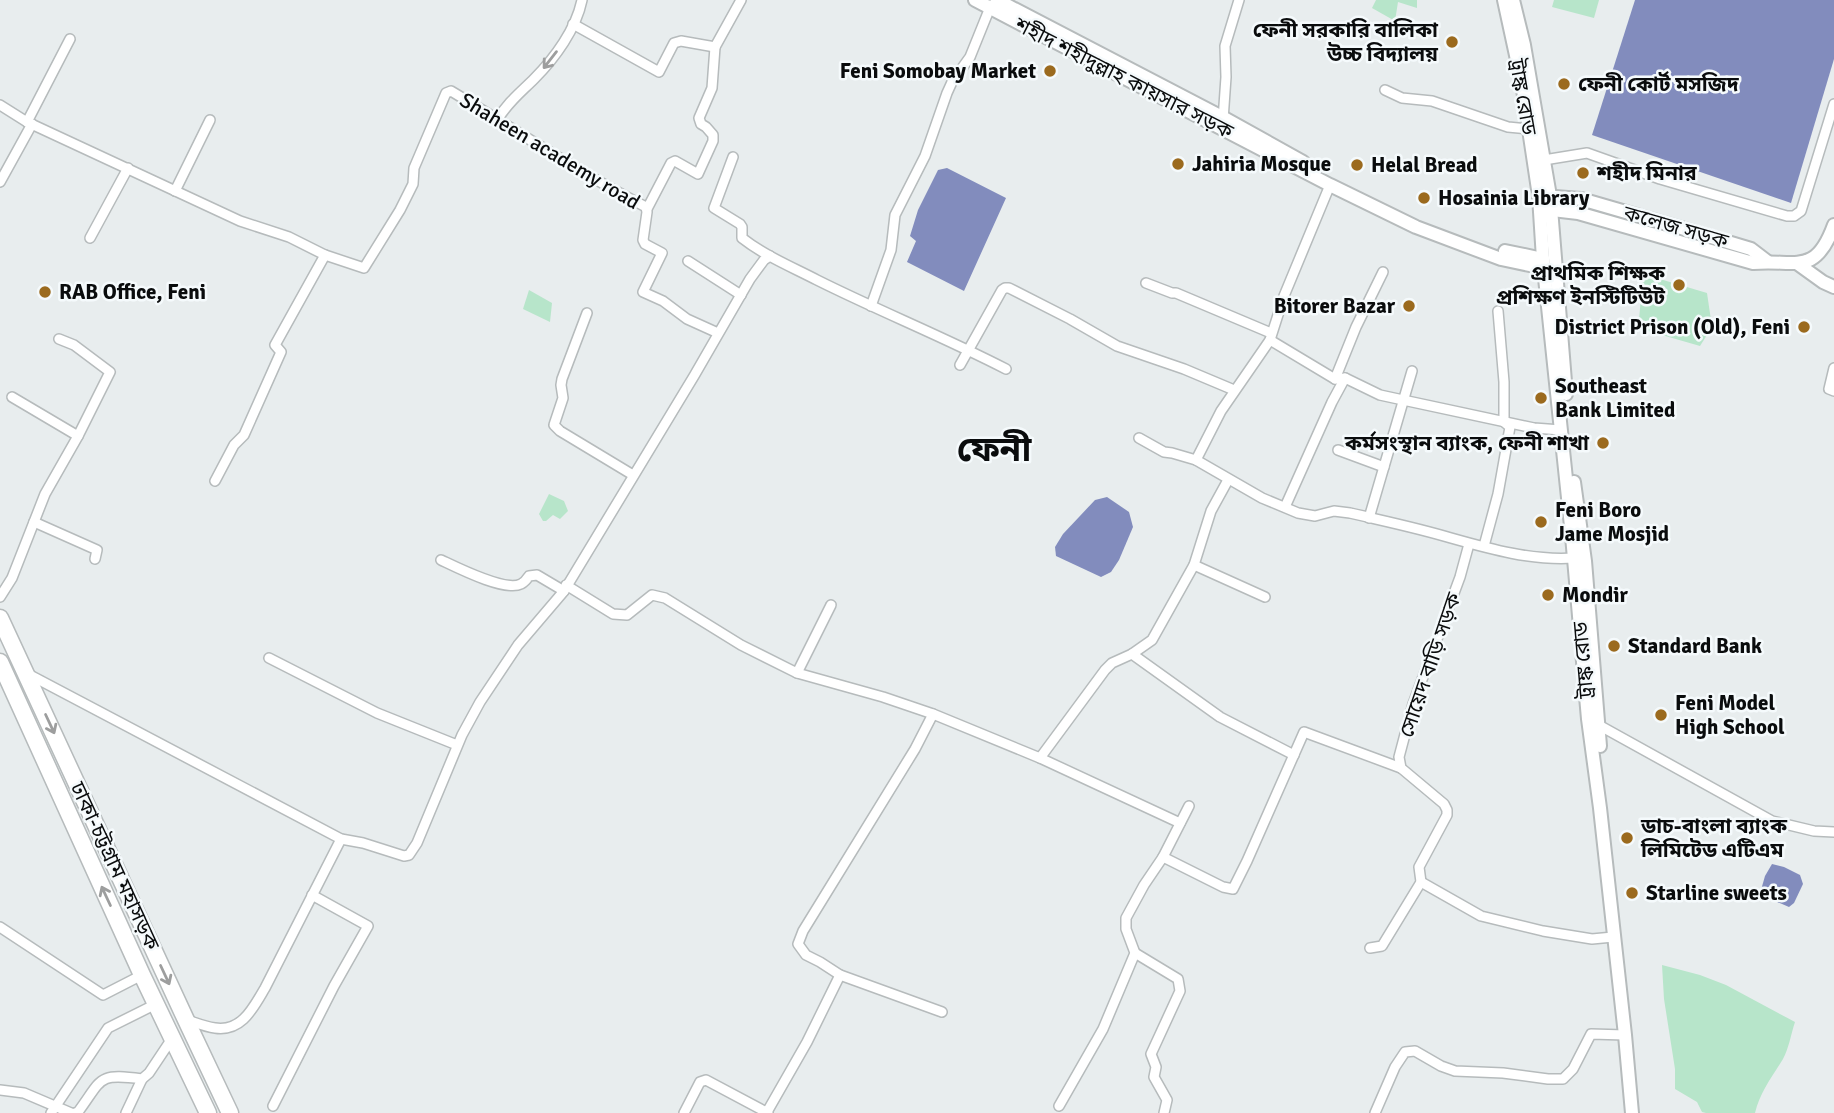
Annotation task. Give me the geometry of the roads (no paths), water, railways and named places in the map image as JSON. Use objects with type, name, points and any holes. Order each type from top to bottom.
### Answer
[{"type":"highway","name":"ঢাকা-চট্টগ্রাম মহাসড়ক","points":[[0,618],[230,1113]]},
{"type":"highway","name":"ঢাকা-চট্টগ্রাম মহাসড়ক","points":[[0,662],[142,975],[208,1113]]},
{"type":"main road","name":"শহীদ শহীদুল্লাহ কায়সার সড়ক","points":[[975,0],[994,3],[1223,124],[1419,220],[1544,264]]},
{"type":"main road","name":"ট্রাঙ্ক রোড","points":[[1504,0],[1545,202],[1584,561],[1592,722],[1632,1113]]},
{"type":"main road","name":"ট্রাঙ্ক রোড","points":[[1513,0],[1524,45],[1544,160],[1544,264],[1592,722],[1639,1113]]},
{"type":"main road","name":"শহীদ শহীদুল্লাহ কায়সার সড়ক","points":[[1223,124],[1330,185],[1425,231],[1502,259],[1544,264]]},
{"type":"main road","name":"কলেজ সড়ক","points":[[1545,202],[1753,263],[1768,261],[1798,264]]},
{"type":"main road","points":[[1798,264],[1814,258],[1822,250],[1834,225]]},
{"type":"main road","points":[[1798,264],[1834,287]]},
{"type":"street","points":[[498,119],[503,110],[551,60],[573,24],[582,0]]},
{"type":"street","points":[[647,209],[671,163],[675,161],[698,174],[713,141],[713,135],[701,124],[699,118],[712,88],[715,47],[741,0]]},
{"type":"street","points":[[1223,124],[1225,47],[1239,0]]},
{"type":"street","points":[[871,306],[891,250],[895,215],[925,156],[952,82],[970,57],[994,3]]},
{"type":"street","points":[[573,24],[659,72],[674,43],[681,41],[715,47]]},
{"type":"street","points":[[0,182],[70,38]]},
{"type":"street","points":[[1385,90],[1402,98],[1432,101],[1508,127],[1529,129]]},
{"type":"street","name":"Shaheen academy road","points":[[0,105],[30,123],[240,221],[289,237],[325,255],[364,268],[413,184],[414,168],[448,91],[451,91],[538,146],[647,209],[643,240],[647,246],[662,253],[643,292],[663,301],[687,320],[718,333]]},
{"type":"street","points":[[1544,160],[1587,153],[1660,179],[1794,216],[1801,211],[1834,104]]},
{"type":"street","points":[[175,191],[210,120]]},
{"type":"street","points":[[733,156],[714,208],[740,224],[742,239],[754,248],[871,306],[1006,369]]},
{"type":"street","points":[[90,238],[128,168]]},
{"type":"street","points":[[1196,460],[1221,411],[1271,336],[1284,296],[1330,185]]},
{"type":"street","points":[[215,481],[234,445],[244,435],[281,352],[275,345],[325,255]]},
{"type":"street","points":[[26,673],[341,839],[404,856],[409,855],[457,745],[480,702],[517,645],[565,588],[740,295],[764,260],[770,256]]},
{"type":"street","points":[[688,261],[740,295]]},
{"type":"street","points":[[1285,507],[1332,402],[1356,327],[1383,272]]},
{"type":"street","points":[[1146,283],[1176,293],[1271,336],[1340,379],[1380,395],[1534,428],[1561,430]]},
{"type":"street","points":[[960,365],[1002,290],[1009,288],[1117,346],[1234,390]]},
{"type":"street","points":[[1498,311],[1504,382],[1504,422]]},
{"type":"street","points":[[587,313],[562,379],[563,398],[554,425],[633,475]]},
{"type":"street","points":[[0,597],[12,578],[45,495],[110,372],[74,345],[59,339]]},
{"type":"street","points":[[1834,368],[1829,388],[1834,391]]},
{"type":"street","points":[[1369,518],[1412,371]]},
{"type":"street","points":[[12,397],[78,436]]},
{"type":"street","points":[[1484,546],[1498,494],[1510,427],[1504,422]]},
{"type":"street","points":[[1139,438],[1164,452],[1196,460],[1262,498],[1298,513],[1315,516],[1335,511],[1531,557],[1574,558]]},
{"type":"street","points":[[1338,450],[1384,467]]},
{"type":"street","points":[[1040,758],[1105,670],[1112,663],[1132,654],[1152,640],[1194,565],[1211,511],[1228,480]]},
{"type":"street","points":[[34,522],[97,550],[95,559]]},
{"type":"street","name":"সোয়েদ বাড়ি সড়ক","points":[[1370,948],[1382,946],[1421,882],[1419,867],[1447,816],[1444,804],[1401,768],[1399,757],[1413,704],[1460,577],[1469,544]]},
{"type":"street","points":[[441,560],[493,582],[512,586],[523,584],[529,576],[537,575],[613,614],[626,615],[652,595],[665,598],[741,645],[797,673],[933,714],[1040,758],[1180,823]]},
{"type":"street","points":[[1194,565],[1265,597]]},
{"type":"street","points":[[797,673],[831,605]]},
{"type":"street","points":[[1132,654],[1220,717],[1294,755]]},
{"type":"street","points":[[269,658],[377,713],[457,745]]},
{"type":"street","points":[[933,714],[915,749],[798,944],[806,955],[839,975],[942,1012]]},
{"type":"street","points":[[1592,722],[1772,821],[1814,831],[1834,832]]},
{"type":"street","points":[[1163,857],[1223,887],[1233,889],[1304,732],[1401,768]]},
{"type":"street","points":[[1164,1113],[1167,1100],[1154,1077],[1156,1067],[1152,1054],[1180,991],[1178,979],[1135,953],[1126,929],[1126,918],[1163,857],[1189,806]]},
{"type":"street","points":[[186,1020],[215,1028],[230,1028],[241,1022],[252,1010],[341,839]]},
{"type":"street","points":[[1421,882],[1481,916],[1543,931],[1592,939],[1613,937]]},
{"type":"street","points":[[273,1106],[368,926],[312,895]]},
{"type":"street","points":[[0,927],[103,995],[142,975]]},
{"type":"street","points":[[1059,1106],[1103,1029],[1135,953]]},
{"type":"street","points":[[684,1113],[700,1083],[706,1080],[767,1113],[807,1042],[839,975]]},
{"type":"street","points":[[53,1109],[108,1028],[156,1004]]},
{"type":"street","points":[[1375,1113],[1395,1067],[1405,1052],[1415,1051],[1455,1072],[1503,1073],[1563,1079],[1573,1069],[1591,1034],[1625,1035]]},
{"type":"street","points":[[126,1113],[142,1079],[173,1037]]},
{"type":"street","points":[[0,1090],[24,1093],[53,1109],[73,1113],[78,1112],[102,1080],[111,1076],[142,1079]]},
{"type":"water","points":[[1635,0],[1834,0],[1834,59],[1791,203],[1592,135]]},
{"type":"water","points":[[947,168],[1006,198],[964,291],[907,262],[916,241],[910,236],[918,210],[938,170]]},
{"type":"water","points":[[1107,497],[1129,512],[1133,527],[1119,560],[1111,572],[1101,577],[1056,556],[1055,547],[1063,534],[1095,500]]},
{"type":"water","points":[[1772,864],[1800,875],[1803,884],[1794,903],[1789,907],[1770,899],[1761,890]]},
{"type":"place","name":"ফেনী সরকারি বালিকা উচ্চ বিদ্যালয়","points":[[1452,42]]},
{"type":"place","name":"Feni Somobay Market","points":[[1050,71]]},
{"type":"place","name":"ফেনী কোর্ট মসজিদ","points":[[1564,84]]},
{"type":"place","name":"Jahiria Mosque","points":[[1178,164]]},
{"type":"place","name":"Helal Bread","points":[[1357,165]]},
{"type":"place","name":"শহীদ মিনার","points":[[1583,173]]},
{"type":"place","name":"Hosainia Library","points":[[1424,198]]},
{"type":"place","name":"প্রাথমিক শিক্ষক প্রশিক্ষণ ইনস্টিটিউট","points":[[1679,285]]},
{"type":"place","name":"RAB Office, Feni","points":[[45,292]]},
{"type":"place","name":"Bitorer Bazar","points":[[1409,306]]},
{"type":"place","name":"District Prison (Old), Feni","points":[[1804,327]]},
{"type":"place","name":"Southeast Bank Limited","points":[[1541,398]]},
{"type":"place","name":"কর্মসংস্থান ব্যাংক, ফেনী শাখা","points":[[1603,443]]},
{"type":"place","name":"Feni Boro Jame Mosjid","points":[[1541,522]]},
{"type":"place","name":"Mondir","points":[[1548,595]]},
{"type":"place","name":"Standard Bank","points":[[1614,646]]},
{"type":"place","name":"Feni Model High School","points":[[1661,715]]},
{"type":"place","name":"ডাচ-বাংলা ব্যাংক লিমিটেড এটিএম","points":[[1627,838]]},
{"type":"place","name":"Starline sweets","points":[[1632,893]]},
{"type":"district","name":"ফেনী","points":[[994,449]]}]
